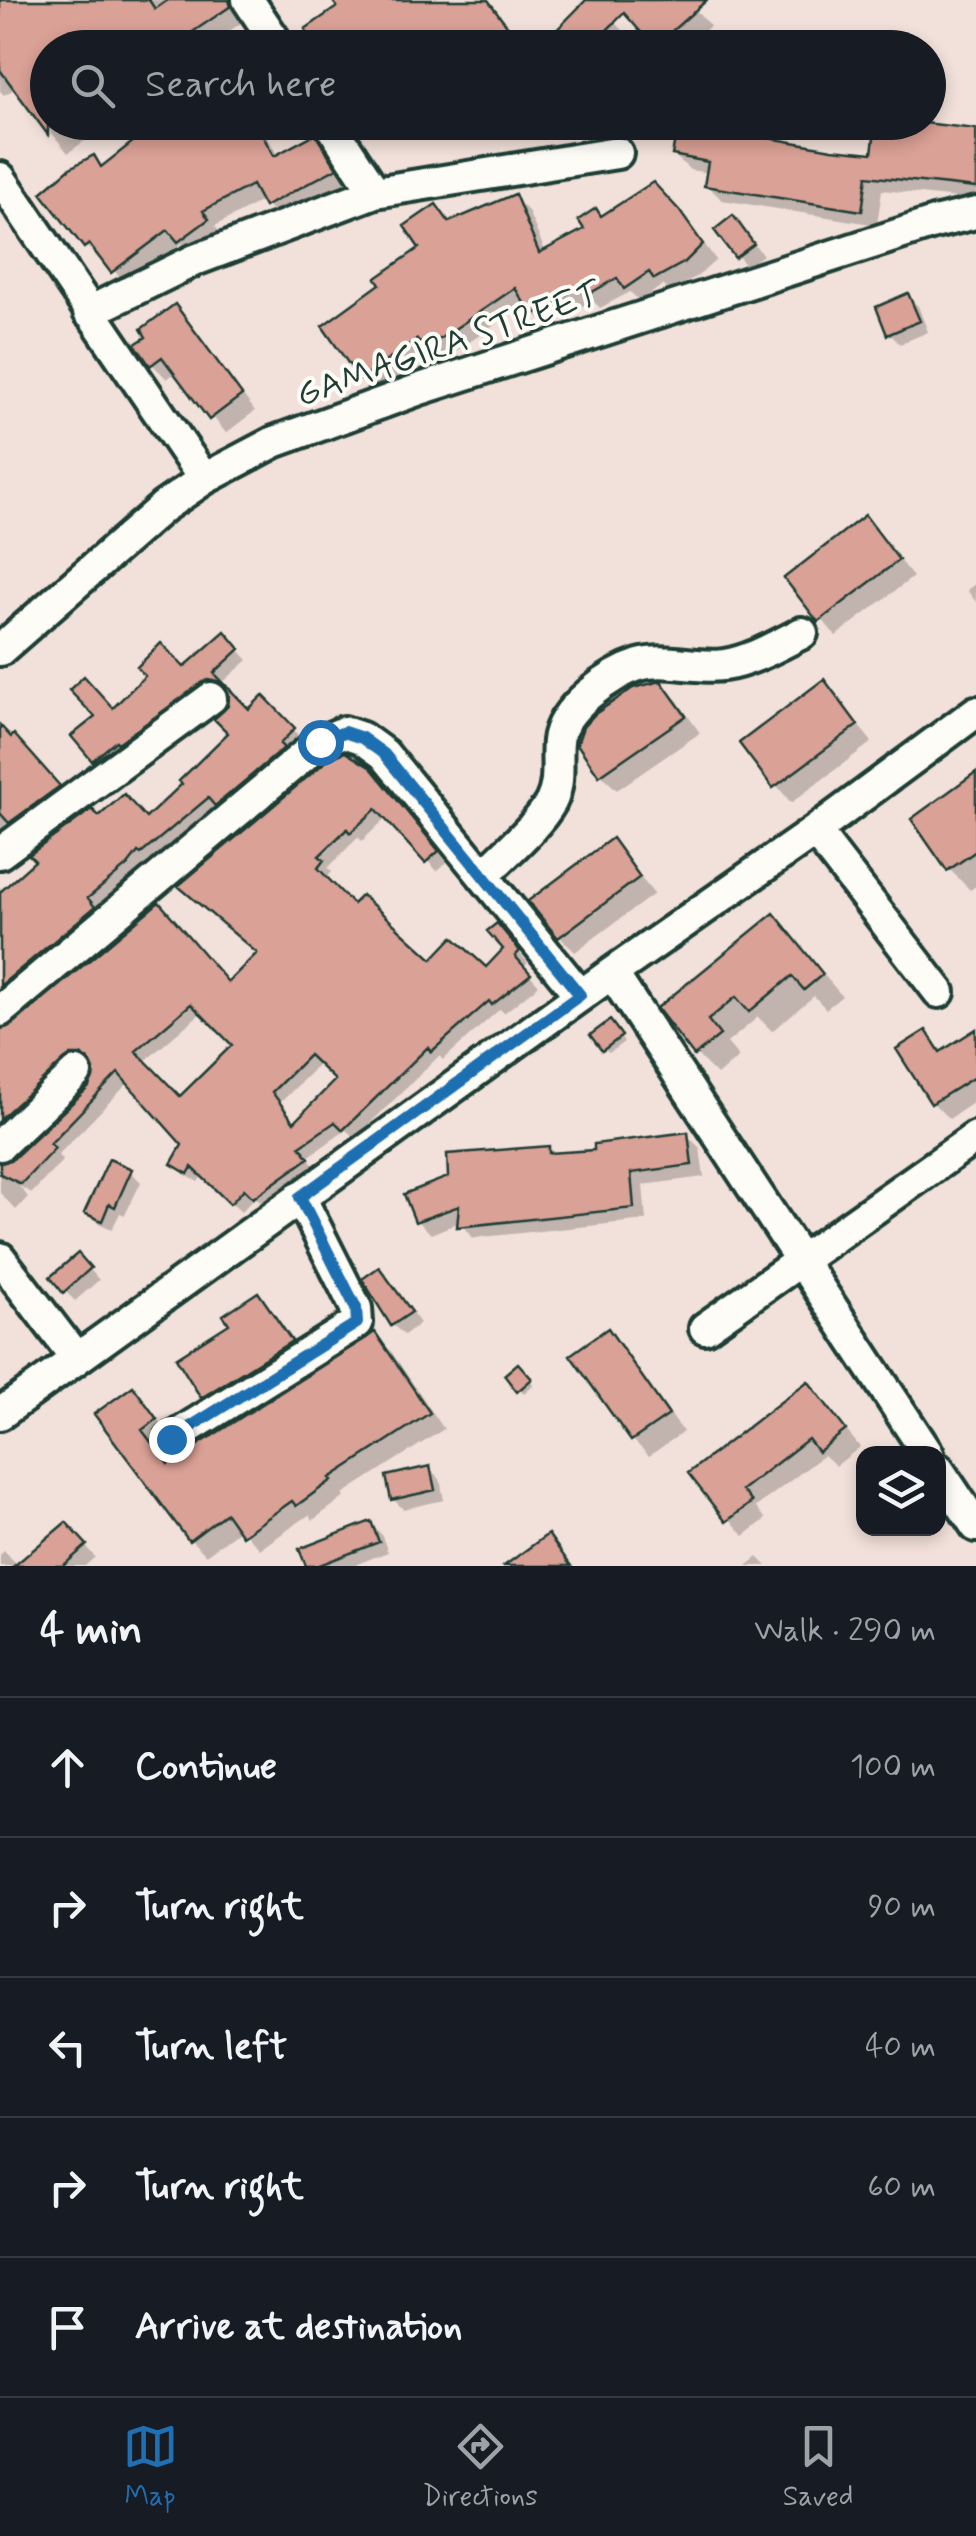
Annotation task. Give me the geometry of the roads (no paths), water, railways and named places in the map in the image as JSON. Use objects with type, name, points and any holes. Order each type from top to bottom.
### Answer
[{"type":"street","points":[[248,0],[268,30]]},
{"type":"street","points":[[341,140],[375,192]]},
{"type":"street","points":[[89,312],[196,260],[375,192],[617,153]]},
{"type":"street","points":[[0,178],[204,479]]},
{"type":"street","name":"GAMAGIRA STREET","points":[[0,650],[163,507],[204,479],[274,442],[420,389],[934,223],[976,213]]},
{"type":"street","points":[[483,876],[551,801],[560,768],[557,743],[562,723],[596,689],[638,665],[726,665],[802,633]]},
{"type":"street","points":[[0,854],[211,698]]},
{"type":"street","points":[[0,1414],[580,995],[815,832],[976,712]]},
{"type":"street","points":[[0,1011],[320,742],[344,732],[362,738],[384,754],[580,995]]},
{"type":"street","points":[[815,832],[939,992]]},
{"type":"street","points":[[612,973],[923,1446]]},
{"type":"street","points":[[0,1145],[76,1074]]},
{"type":"street","points":[[705,1328],[976,1137]]},
{"type":"street","points":[[171,1439],[357,1323],[356,1308],[300,1197]]},
{"type":"street","points":[[0,1258],[76,1358]]},
{"type":"street","points":[[946,1482],[976,1526]]}]
